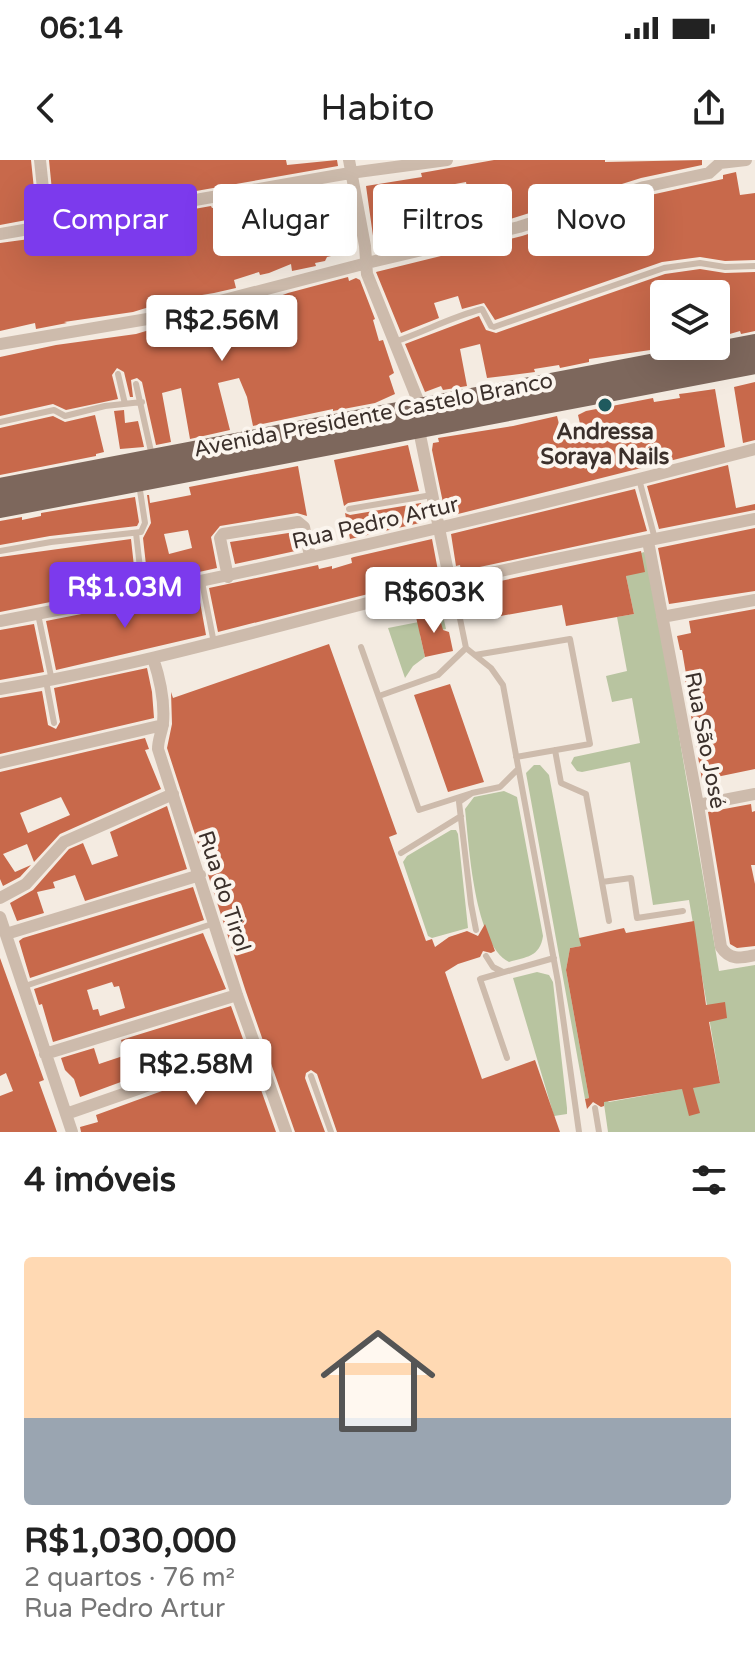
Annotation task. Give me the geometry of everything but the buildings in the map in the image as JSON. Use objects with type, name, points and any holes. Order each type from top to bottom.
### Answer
[{"type":"main road","name":"Avenida Presidente Castelo Branco","points":[[730,357],[755,344]]},
{"type":"main road","name":"Avenida Presidente Castelo Branco","points":[[0,488],[420,430],[725,360]]},
{"type":"main road","name":"Avenida Presidente Castelo Branco","points":[[0,508],[142,469],[421,408],[725,360],[755,364]]},
{"type":"street","points":[[40,160],[43,184]]},
{"type":"street","points":[[197,197],[349,167],[447,160]]},
{"type":"street","points":[[0,344],[159,317],[519,227],[644,187],[709,173],[720,161],[746,160]]},
{"type":"street","points":[[349,167],[367,274],[421,408],[420,430],[452,585]]},
{"type":"street","points":[[0,234],[24,230]]},
{"type":"street","name":"Rua Pedro Artur","points":[[0,621],[228,577],[439,526],[498,515],[755,449]]},
{"type":"street","points":[[0,689],[153,658],[452,585],[755,519]]},
{"type":"street","points":[[228,577],[220,538],[223,534],[298,522],[304,527],[310,556]]},
{"type":"street","name":"Rua São José","points":[[651,540],[721,947],[737,959],[755,955]]},
{"type":"street","points":[[662,617],[755,600]]},
{"type":"street","name":"Rua do Tirol","points":[[153,658],[161,684],[163,725],[158,749],[237,995],[286,1132]]},
{"type":"street","points":[[0,763],[163,725]]},
{"type":"street","points":[[0,898],[26,884],[64,842],[173,794]]},
{"type":"street","points":[[698,805],[755,794]]},
{"type":"street","points":[[72,1132],[2,926],[200,875]]},
{"type":"street","points":[[45,1054],[237,995]]},
{"type":"street","points":[[66,1114],[256,1048]]},
{"type":"lane","points":[[394,342],[426,331],[444,320],[482,309],[494,327],[664,268],[700,263],[725,267],[755,266]]},
{"type":"lane","points":[[118,374],[125,404]]},
{"type":"lane","points":[[0,551],[136,533],[144,529],[142,402],[136,384]]},
{"type":"lane","points":[[0,422],[54,410],[65,416],[142,402]]},
{"type":"lane","points":[[639,479],[651,540]]},
{"type":"lane","points":[[349,509],[432,495]]},
{"type":"lane","points":[[136,533],[143,594]]},
{"type":"lane","points":[[202,582],[214,643]]},
{"type":"lane","points":[[457,604],[466,648],[491,668],[503,685],[554,958],[579,1132]]},
{"type":"lane","points":[[38,614],[54,723]]},
{"type":"lane","points":[[475,655],[570,639],[590,744],[516,757]]},
{"type":"lane","points":[[361,647],[419,810],[500,787],[518,769]]},
{"type":"lane","points":[[379,696],[438,675],[466,648]]},
{"type":"lane","points":[[555,750],[561,783],[586,794],[609,921]]},
{"type":"lane","points":[[472,793],[459,802],[476,930]]},
{"type":"lane","points":[[401,853],[461,816]]},
{"type":"lane","points":[[602,882],[631,878],[637,918],[683,911]]},
{"type":"lane","points":[[23,986],[215,923]]},
{"type":"lane","points":[[486,956],[493,967],[503,972]]},
{"type":"lane","points":[[507,1058],[480,979],[554,958]]},
{"type":"lane","points":[[311,1076],[331,1132]]},
{"type":"lane","points":[[595,1108],[599,1132]]},
{"type":"green space","points":[[644,552],[649,559],[719,971],[755,965],[755,1132],[608,1132],[603,1097],[609,1102],[720,1082],[689,900],[653,905],[630,762],[582,772],[571,763],[574,757],[640,743],[632,698],[612,702],[606,676],[627,671],[617,617],[634,614],[626,576],[638,554]]},
{"type":"green space","points":[[439,618],[444,620],[446,629],[420,635],[425,657],[413,666],[405,678],[388,628]]},
{"type":"green space","points":[[534,765],[540,765],[549,775],[581,946],[570,948],[566,970],[589,1098],[585,1099],[526,773]]},
{"type":"green space","points":[[504,791],[517,797],[543,936],[535,952],[509,962],[497,952],[481,915],[471,868],[465,809],[474,797]]},
{"type":"green space","points":[[456,830],[458,834],[468,928],[432,938],[428,936],[403,862],[407,856]]},
{"type":"green space","points":[[537,972],[549,975],[553,982],[567,1114],[554,1116],[513,978]]},
{"type":"place","name":"Andressa Soraya Nails","points":[[605,405]]}]
